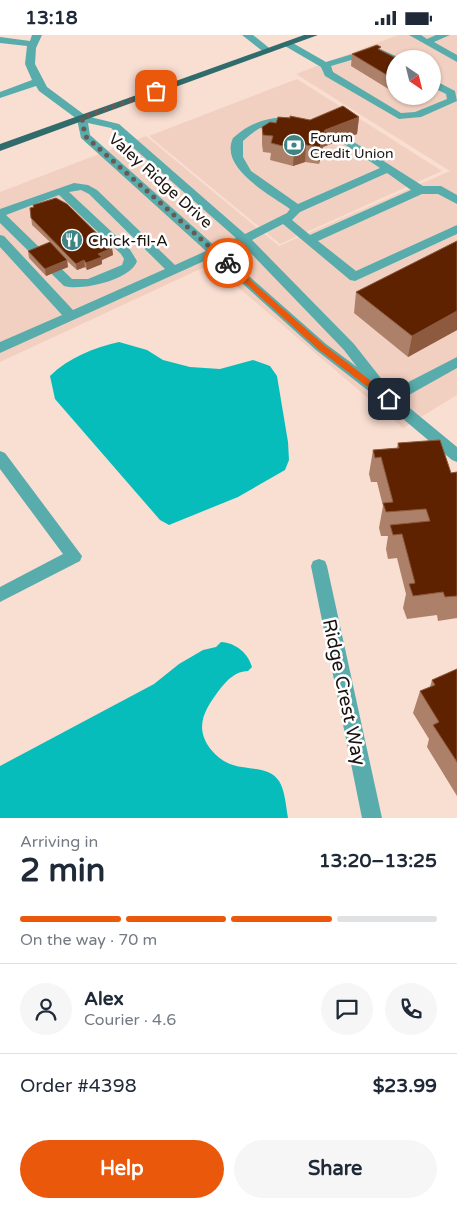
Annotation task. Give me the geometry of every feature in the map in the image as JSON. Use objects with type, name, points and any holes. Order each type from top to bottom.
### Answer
[{"type":"main road","points":[[0,148],[313,35]]},
{"type":"street","points":[[247,35],[268,51]]},
{"type":"street","points":[[414,35],[457,59]]},
{"type":"street","points":[[426,42],[445,35]]},
{"type":"street","points":[[0,40],[35,40],[30,64],[38,82],[49,94],[82,118]]},
{"type":"street","points":[[288,44],[325,65],[329,74],[398,116],[417,115],[452,101],[451,93],[441,87]]},
{"type":"street","points":[[325,65],[376,50],[386,55]]},
{"type":"street","points":[[0,95],[38,82]]},
{"type":"street","name":"Valey Ridge Drive","points":[[389,399],[350,347],[244,239],[115,126],[82,118],[85,136],[321,347],[454,450]]},
{"type":"street","points":[[296,209],[247,173],[237,157],[236,140],[253,125],[274,121],[304,119]]},
{"type":"street","points":[[320,124],[420,190]]},
{"type":"street","points":[[0,348],[216,252],[285,220],[296,209],[388,169]]},
{"type":"street","points":[[61,191],[131,258],[127,268],[90,283],[69,283],[0,214],[74,186],[84,187],[93,192],[174,271]]},
{"type":"street","points":[[309,240],[420,190],[441,190],[457,201]]},
{"type":"street","points":[[285,220],[355,277],[457,229]]},
{"type":"street","points":[[0,239],[71,317]]},
{"type":"street","points":[[389,399],[457,362]]},
{"type":"street","points":[[0,457],[74,555],[0,595]]},
{"type":"street","name":"Ridge Crest Way","points":[[319,566],[372,818]]},
{"type":"shaded area","points":[[398,35],[457,35],[457,395],[403,428],[211,264],[0,362],[0,192],[146,136],[279,246],[450,171],[296,74]]},
{"type":"shaded area","points":[[297,79],[442,171],[280,244],[149,136]]},
{"type":"water","points":[[119,342],[147,350],[163,360],[190,367],[220,369],[253,360],[270,366],[277,376],[288,442],[289,460],[285,470],[238,497],[169,525],[160,520],[55,399],[50,376],[82,354]]},
{"type":"water","points":[[221,642],[232,644],[241,650],[248,657],[252,667],[248,671],[236,674],[229,679],[210,703],[202,724],[205,739],[214,753],[226,762],[239,767],[258,769],[275,776],[283,789],[288,818],[0,818],[0,766],[154,684],[179,664],[203,650],[216,647]]},
{"type":"building","points":[[377,45],[381,47],[378,49],[386,53],[386,75],[352,54]]},
{"type":"building","points":[[343,106],[359,117],[325,130],[320,147],[306,145],[294,149],[271,143],[273,136],[263,135],[262,127],[270,122],[276,123],[278,117],[290,118],[290,116],[310,120]]},
{"type":"building","name":"Chick-fil-A","points":[[56,198],[67,204],[112,248],[98,254],[102,257],[86,263],[84,260],[76,264],[31,218],[30,208],[34,207],[33,205]]},
{"type":"building","points":[[457,241],[457,311],[412,336],[356,292]]},
{"type":"building","points":[[50,242],[67,260],[45,269],[28,251]]},
{"type":"building","points":[[440,440],[451,473],[457,472],[457,596],[445,597],[443,592],[413,596],[409,584],[415,583],[402,534],[393,535],[390,525],[430,521],[426,509],[386,512],[383,503],[393,502],[381,457],[375,458],[373,450],[399,448],[398,443]]},
{"type":"building","points":[[457,669],[457,762],[433,725],[439,722],[420,691],[435,685],[432,680]]},
{"type":"way so far","points":[[156,91],[82,118],[85,136],[228,263]]},
{"type":"place","name":"Forum Credit Union","points":[[294,145]]},
{"type":"place","name":"Chick-fil-A","points":[[72,240]]},
{"type":"route","points":[[228,263],[321,347],[389,399]]}]
